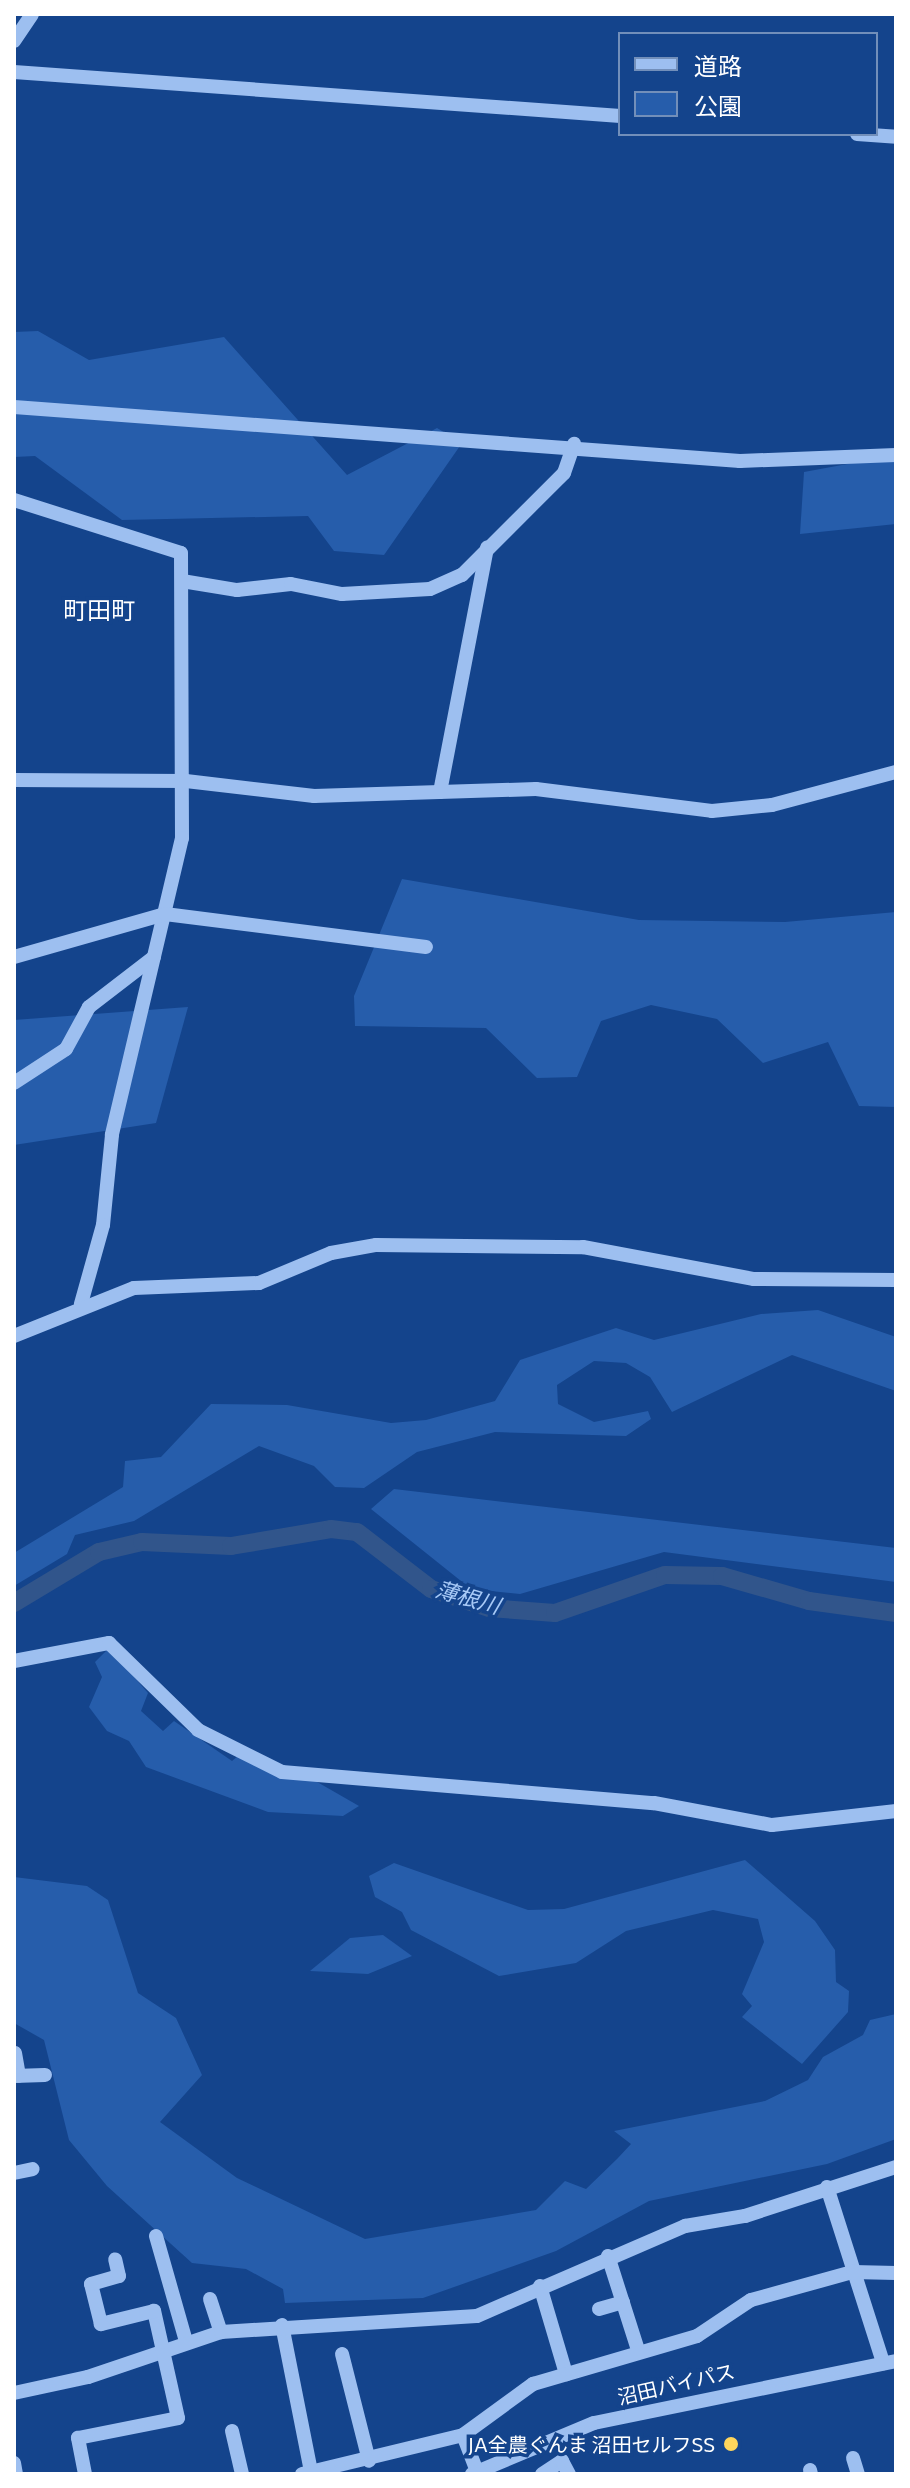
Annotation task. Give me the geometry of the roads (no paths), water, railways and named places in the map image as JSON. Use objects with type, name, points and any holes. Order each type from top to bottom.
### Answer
[{"type":"street","points":[[14,41],[32,14]]},
{"type":"street","points":[[14,72],[618,116]]},
{"type":"street","points":[[14,407],[574,444],[740,461],[896,455]]},
{"type":"street","points":[[182,581],[237,590],[291,584],[342,594],[405,594],[462,575],[487,542],[564,473],[574,444]]},
{"type":"street","points":[[14,500],[181,553],[186,781],[165,914],[81,1304]]},
{"type":"street","points":[[440,792],[487,542]]},
{"type":"street","points":[[14,780],[186,781],[314,796],[536,789],[712,811],[772,805],[896,772]]},
{"type":"street","points":[[14,957],[165,914],[426,947]]},
{"type":"street","points":[[14,1083],[66,1049],[89,1007],[154,957]]},
{"type":"street","points":[[14,1336],[81,1304],[147,1286],[259,1283],[331,1253],[376,1245],[583,1247],[754,1279],[896,1280]]},
{"type":"street","points":[[14,1661],[109,1643],[198,1730],[282,1772],[654,1803],[772,1825],[896,1811]]},
{"type":"street","points":[[15,2053],[16,2076],[45,2075]]},
{"type":"street","points":[[14,2393],[221,2332],[282,2325],[477,2316],[608,2256],[896,2167]]},
{"type":"street","points":[[14,2173],[33,2169]]},
{"type":"street","points":[[827,2187],[853,2272],[889,2362]]},
{"type":"street","points":[[156,2236],[186,2341]]},
{"type":"street","points":[[608,2256],[638,2350]]},
{"type":"street","points":[[85,2474],[78,2438],[178,2418],[154,2311],[101,2324],[91,2284],[119,2276],[115,2259]]},
{"type":"street","points":[[282,2325],[306,2473],[369,2461],[463,2435],[533,2384],[708,2331],[743,2304],[853,2272],[896,2273]]},
{"type":"street","points":[[540,2286],[566,2374]]},
{"type":"street","points":[[210,2299],[221,2332]]},
{"type":"street","points":[[599,2309],[623,2302]]},
{"type":"street","points":[[701,2314],[708,2331]]},
{"type":"street","points":[[342,2354],[369,2461]]},
{"type":"street","name":"沼田バイパス","points":[[476,2473],[594,2423],[889,2362]]},
{"type":"street","points":[[232,2431],[242,2474]]},
{"type":"street","points":[[463,2435],[476,2473]]},
{"type":"street","points":[[853,2458],[858,2474]]},
{"type":"street","points":[[542,2474],[562,2461],[569,2474]]},
{"type":"street","points":[[14,2463],[16,2474]]},
{"type":"waterway","name":"薄根川","points":[[14,1603],[99,1552],[142,1542],[231,1546],[331,1529],[357,1532],[431,1589],[489,1608],[555,1613],[665,1575],[722,1576],[809,1601],[896,1613]]},
{"type":"place","name":"JA全農ぐんま 沼田セルフSS","points":[[731,2444]]},
{"type":"district","name":"町田町","points":[[99,610]]}]
